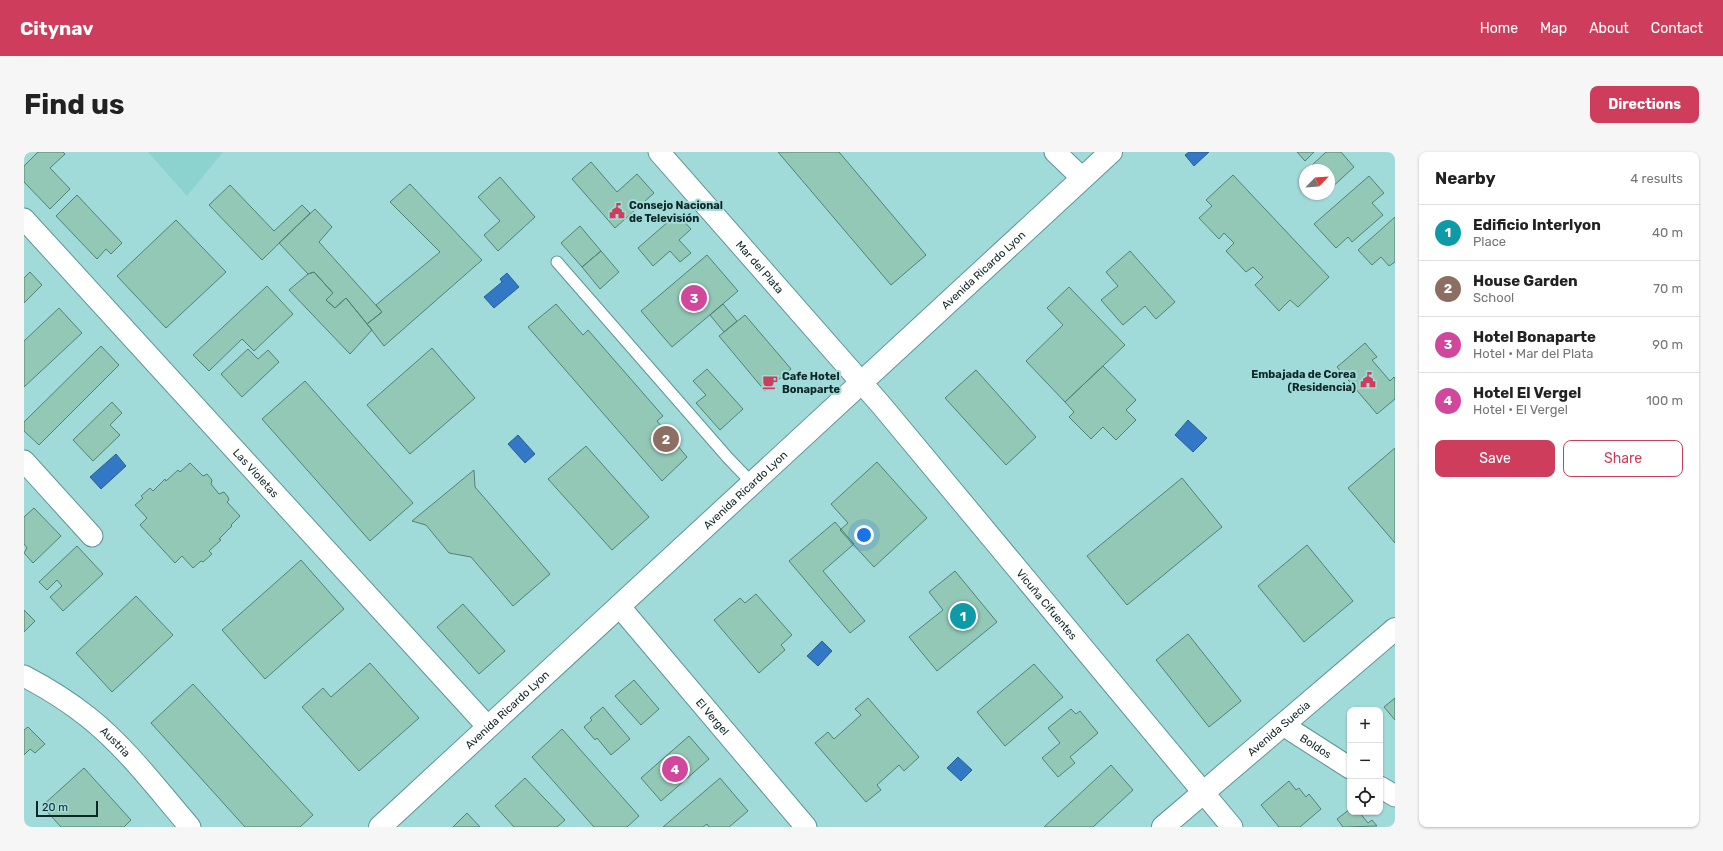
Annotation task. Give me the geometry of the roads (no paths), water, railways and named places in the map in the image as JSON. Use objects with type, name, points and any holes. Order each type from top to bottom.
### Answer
[{"type":"street","name":"Mar del Plata","points":[[659,152],[861,383]]},
{"type":"street","points":[[1055,152],[1082,178]]},
{"type":"street","name":"Avenida Ricardo Lyon","points":[[380,827],[1111,152]]},
{"type":"street","name":"Las Violetas","points":[[24,219],[488,727]]},
{"type":"street","name":"Vicuña Cifuentes","points":[[861,383],[1232,827]]},
{"type":"street","points":[[24,461],[92,536]]},
{"type":"street","name":"El Vergel","points":[[619,606],[806,827]]},
{"type":"street","name":"Avenida Suecia","points":[[1163,827],[1395,629]]},
{"type":"street","name":"Austria","points":[[24,676],[68,701],[89,717],[111,737],[190,827]]},
{"type":"street","name":"Boldos","points":[[1283,725],[1347,766]]},
{"type":"street","points":[[1383,789],[1395,796]]},
{"type":"lane","points":[[557,262],[728,458],[752,483]]},
{"type":"water","points":[[1189,152],[1209,152],[1194,166],[1185,155]]},
{"type":"water","points":[[507,273],[519,287],[494,308],[484,297],[502,282],[500,279]]},
{"type":"water","points":[[1188,420],[1207,438],[1193,452],[1175,435]]},
{"type":"water","points":[[518,435],[535,454],[525,463],[508,444]]},
{"type":"water","points":[[116,454],[126,466],[101,489],[90,477]]},
{"type":"water","points":[[822,641],[832,651],[818,666],[807,656]]},
{"type":"water","points":[[958,757],[972,770],[961,781],[947,768]]},
{"type":"place","name":"Consejo Nacional de Televisión","points":[[617,211]]},
{"type":"place","name":"Hotel Bonaparte","points":[[694,298]]},
{"type":"place","name":"Embajada de Corea (Residencia)","points":[[1368,380]]},
{"type":"place","name":"Cafe Hotel Bonaparte","points":[[770,382]]},
{"type":"place","name":"House Garden","points":[[666,439]]},
{"type":"place","name":"Edificio Interlyon","points":[[963,616]]},
{"type":"place","name":"Hotel El Vergel","points":[[675,769]]}]
